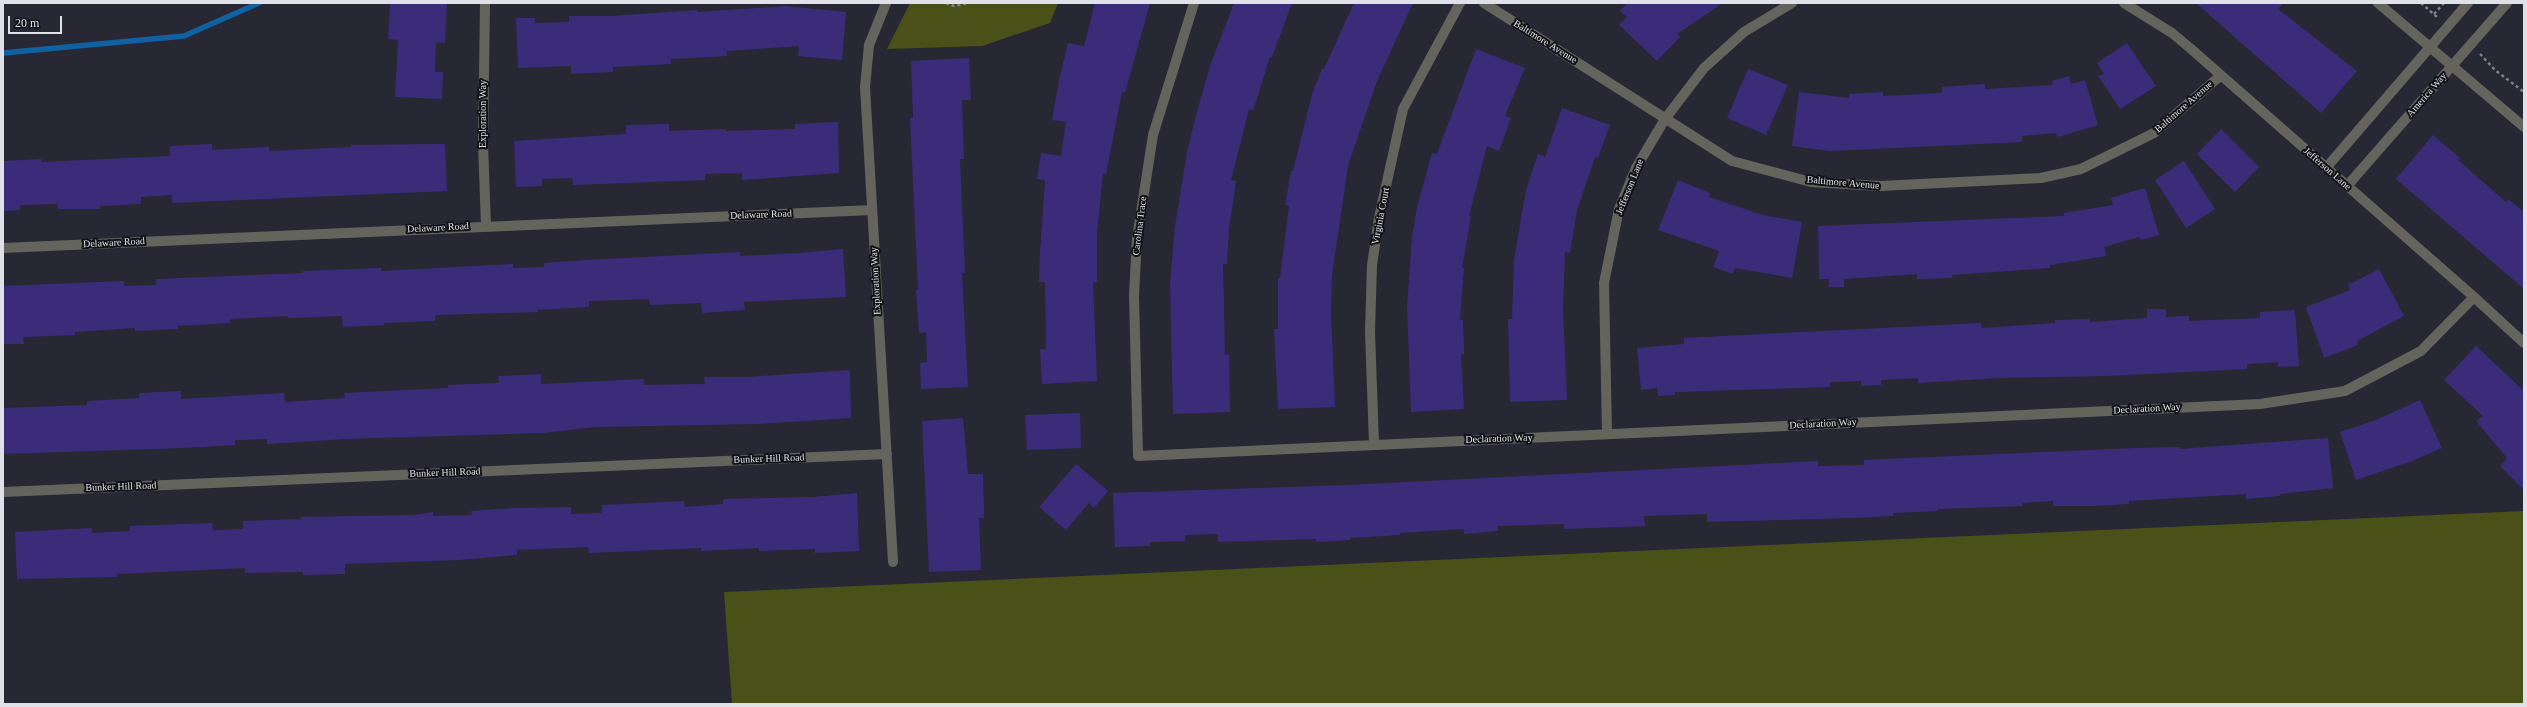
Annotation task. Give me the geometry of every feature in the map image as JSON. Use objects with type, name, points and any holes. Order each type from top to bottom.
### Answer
[{"type":"street","name":"Exploration Way","points":[[485,3],[483,144],[486,226]]},
{"type":"street","name":"Exploration Way","points":[[886,3],[869,45],[865,87],[893,562]]},
{"type":"street","name":"Carolina Trace","points":[[1138,456],[1134,295],[1137,238],[1153,135],[1194,3]]},
{"type":"street","name":"Virginia Court","points":[[1374,444],[1370,332],[1372,265],[1379,218],[1403,110],[1460,3]]},
{"type":"street","name":"Baltimore Avenue","points":[[1484,3],[1732,161],[1811,182],[1880,186],[2041,178],[2081,169],[2154,134],[2220,76]]},
{"type":"street","name":"Jefferson Lane","points":[[1607,434],[1603,310],[1608,257],[1619,209],[1633,174],[1646,148],[1665,119],[1704,68],[1744,32],[1792,3]]},
{"type":"street","name":"Jefferson Lane","points":[[2124,3],[2172,33],[2474,297],[2524,344]]},
{"type":"street","points":[[2378,3],[2524,127]]},
{"type":"street","points":[[2326,168],[2468,3]]},
{"type":"street","name":"America Way","points":[[2347,186],[2506,3]]},
{"type":"street","name":"Delaware Road","points":[[3,248],[872,210]]},
{"type":"street","name":"Declaration Way","points":[[1138,456],[2260,404],[2345,391],[2421,351],[2474,297]]},
{"type":"street","name":"Bunker Hill Road","points":[[3,492],[887,454]]},
{"type":"path","points":[[946,3],[954,6],[969,3]]},
{"type":"path","points":[[2421,3],[2434,14],[2444,3]]},
{"type":"path","points":[[2483,57],[2495,70],[2524,92]]},
{"type":"green space","points":[[910,3],[1058,3],[1050,23],[982,46],[887,49]]},
{"type":"green space","points":[[2524,511],[2524,704],[732,704],[724,592]]},
{"type":"building","points":[[390,3],[447,3],[445,43],[436,42],[435,72],[443,72],[442,99],[395,97],[398,40],[388,39]]},
{"type":"building","points":[[1095,3],[1150,3],[1125,93],[1122,92],[1106,174],[1103,173],[1097,234],[1097,282],[1093,282],[1097,381],[1042,384],[1040,349],[1046,349],[1045,282],[1039,282],[1045,180],[1037,179],[1041,153],[1061,156],[1066,122],[1052,120],[1059,80],[1068,43],[1084,46]]},
{"type":"building","points":[[1234,3],[1292,3],[1272,57],[1270,57],[1253,111],[1249,109],[1231,180],[1236,181],[1229,229],[1227,264],[1223,264],[1225,355],[1229,354],[1230,412],[1173,414],[1170,284],[1175,226],[1187,152],[1198,108],[1211,63]]},
{"type":"building","points":[[1354,3],[1413,3],[1377,81],[1348,166],[1332,275],[1331,312],[1335,407],[1278,409],[1274,329],[1278,329],[1278,278],[1280,278],[1289,206],[1285,205],[1291,171],[1293,171],[1312,94],[1322,69],[1324,69]]},
{"type":"building","points":[[1627,3],[1723,3],[1677,34],[1680,37],[1657,61],[1619,25],[1627,17],[1620,11]]},
{"type":"building","points":[[2196,3],[2283,3],[2278,9],[2357,71],[2321,113]]},
{"type":"building","points":[[786,6],[846,12],[842,60],[798,56],[799,46],[727,51],[727,56],[671,59],[671,64],[613,67],[613,72],[571,74],[571,66],[518,68],[516,18],[535,18],[535,23],[569,22],[569,16],[611,16]]},
{"type":"building","points":[[2127,43],[2156,86],[2120,109],[2098,76],[2104,74],[2097,63]]},
{"type":"building","points":[[1476,49],[1525,68],[1505,116],[1511,118],[1499,151],[1487,146],[1469,216],[1471,217],[1462,268],[1464,268],[1460,320],[1463,320],[1464,354],[1461,354],[1464,409],[1411,412],[1407,306],[1412,237],[1417,207],[1432,153],[1437,154]]},
{"type":"building","points":[[969,58],[971,100],[962,100],[964,159],[960,159],[965,273],[962,273],[968,387],[921,389],[920,363],[927,362],[926,332],[919,333],[916,290],[918,290],[910,118],[913,118],[911,61]]},
{"type":"building","points":[[1748,69],[1788,85],[1766,135],[1727,118]]},
{"type":"building","points":[[2069,76],[2071,84],[2085,80],[2098,125],[2058,137],[2056,133],[2022,136],[2022,142],[1829,151],[1792,146],[1799,92],[1849,98],[1849,94],[1883,92],[1883,96],[1942,93],[1942,87],[1985,84],[1985,89],[2053,85],[2052,81]]},
{"type":"building","points":[[1562,108],[1610,125],[1598,158],[1595,157],[1577,210],[1570,253],[1565,252],[1563,310],[1567,400],[1510,402],[1508,319],[1512,319],[1514,260],[1526,190],[1538,154],[1545,157]]},
{"type":"building","points":[[838,122],[839,173],[742,180],[742,173],[705,174],[705,180],[573,185],[572,178],[542,179],[542,186],[516,187],[514,141],[626,134],[626,125],[669,124],[669,131],[726,129],[726,131],[795,129],[795,124]]},
{"type":"building","points":[[2221,129],[2259,167],[2235,192],[2197,154]]},
{"type":"building","points":[[2433,135],[2460,158],[2458,160],[2506,202],[2508,199],[2524,212],[2524,289],[2396,179]]},
{"type":"building","points":[[212,144],[212,150],[269,147],[269,151],[351,147],[351,145],[445,144],[447,191],[172,203],[172,195],[141,197],[141,204],[100,206],[100,209],[58,209],[57,204],[20,205],[20,210],[3,211],[3,161],[41,159],[41,162],[170,156],[170,146]]},
{"type":"building","points":[[2184,161],[2215,209],[2186,228],[2155,180]]},
{"type":"building","points":[[1678,180],[1710,193],[1709,197],[1763,215],[1802,222],[1792,278],[1735,268],[1733,274],[1713,267],[1719,251],[1658,230]]},
{"type":"building","points":[[2145,188],[2159,235],[2141,240],[2139,237],[2104,247],[2106,256],[2050,265],[2050,268],[1952,275],[1952,278],[1917,279],[1917,274],[1844,279],[1844,287],[1829,287],[1829,279],[1819,279],[1818,226],[2064,216],[2064,213],[2113,205],[2111,198]]},
{"type":"building","points":[[843,249],[846,297],[744,302],[745,310],[702,313],[701,303],[650,305],[649,299],[589,301],[589,307],[538,310],[538,312],[435,315],[435,321],[384,323],[384,325],[343,327],[342,316],[288,318],[288,316],[230,319],[230,323],[178,326],[178,329],[135,331],[135,328],[75,332],[75,335],[23,337],[24,344],[3,344],[3,286],[124,281],[124,286],[156,285],[156,279],[303,273],[303,271],[381,268],[381,271],[513,264],[513,268],[544,267],[544,263],[586,260],[740,252],[740,256]]},
{"type":"building","points":[[2379,269],[2404,316],[2357,341],[2358,345],[2324,358],[2306,307],[2350,290],[2348,285]]},
{"type":"building","points":[[2147,309],[2166,309],[2166,317],[2189,316],[2189,321],[2260,318],[2260,312],[2295,310],[2299,366],[2278,367],[2278,362],[2247,364],[2247,369],[2106,376],[1998,378],[1918,383],[1918,378],[1881,380],[1881,385],[1861,386],[1861,381],[1830,382],[1830,387],[1675,392],[1675,395],[1658,396],[1657,388],[1641,390],[1637,348],[1684,344],[1684,338],[1981,323],[1982,328],[2055,323],[2055,320],[2090,319],[2090,322],[2147,318]]},
{"type":"building","points":[[2476,346],[2524,391],[2524,490],[2500,466],[2507,458],[2476,421],[2483,416],[2444,380]]},
{"type":"building","points":[[850,370],[851,418],[758,424],[595,427],[543,433],[346,439],[267,444],[267,439],[235,440],[235,445],[3,454],[3,408],[87,405],[87,401],[139,398],[139,393],[181,391],[181,399],[284,393],[285,402],[345,398],[344,393],[448,388],[448,385],[499,383],[498,376],[541,374],[541,384],[644,379],[644,385],[705,384],[704,377],[747,377]]},
{"type":"building","points":[[2420,400],[2442,448],[2412,461],[2356,480],[2340,432],[2376,420]]},
{"type":"building","points":[[1080,413],[1081,448],[1027,450],[1025,415]]},
{"type":"building","points":[[963,418],[968,474],[983,474],[984,518],[979,518],[981,570],[929,572],[922,421]]},
{"type":"building","points":[[2328,438],[2333,488],[2280,494],[2280,496],[2246,499],[2246,494],[2129,501],[2129,504],[2094,506],[2053,506],[2053,501],[2022,503],[2023,506],[1938,509],[1938,511],[1893,513],[1893,516],[1850,518],[1707,522],[1707,514],[1644,516],[1645,526],[1564,529],[1564,524],[1497,526],[1498,531],[1464,534],[1464,529],[1400,533],[1400,535],[1316,542],[1316,539],[1218,542],[1218,534],[1185,535],[1185,541],[1150,542],[1150,546],[1115,547],[1113,493],[1348,485],[1818,461],[1818,466],[1864,465],[1864,460],[2135,448],[2180,447],[2180,449]]},
{"type":"building","points":[[1076,464],[1108,491],[1094,508],[1089,503],[1066,530],[1039,507]]},
{"type":"building","points":[[857,493],[859,551],[815,553],[815,549],[759,551],[759,548],[701,551],[701,548],[589,553],[588,547],[517,550],[517,555],[459,560],[345,564],[345,574],[303,575],[303,572],[245,573],[245,568],[117,574],[117,577],[17,579],[15,532],[92,528],[92,533],[130,531],[130,526],[212,523],[213,530],[243,529],[243,521],[301,519],[301,517],[415,515],[433,512],[433,516],[472,515],[471,511],[514,508],[571,507],[571,514],[602,513],[602,505],[684,501],[685,507],[723,504],[723,499],[813,497]]},
{"type":"waterway","points":[[3,53],[184,36],[259,3]]}]
